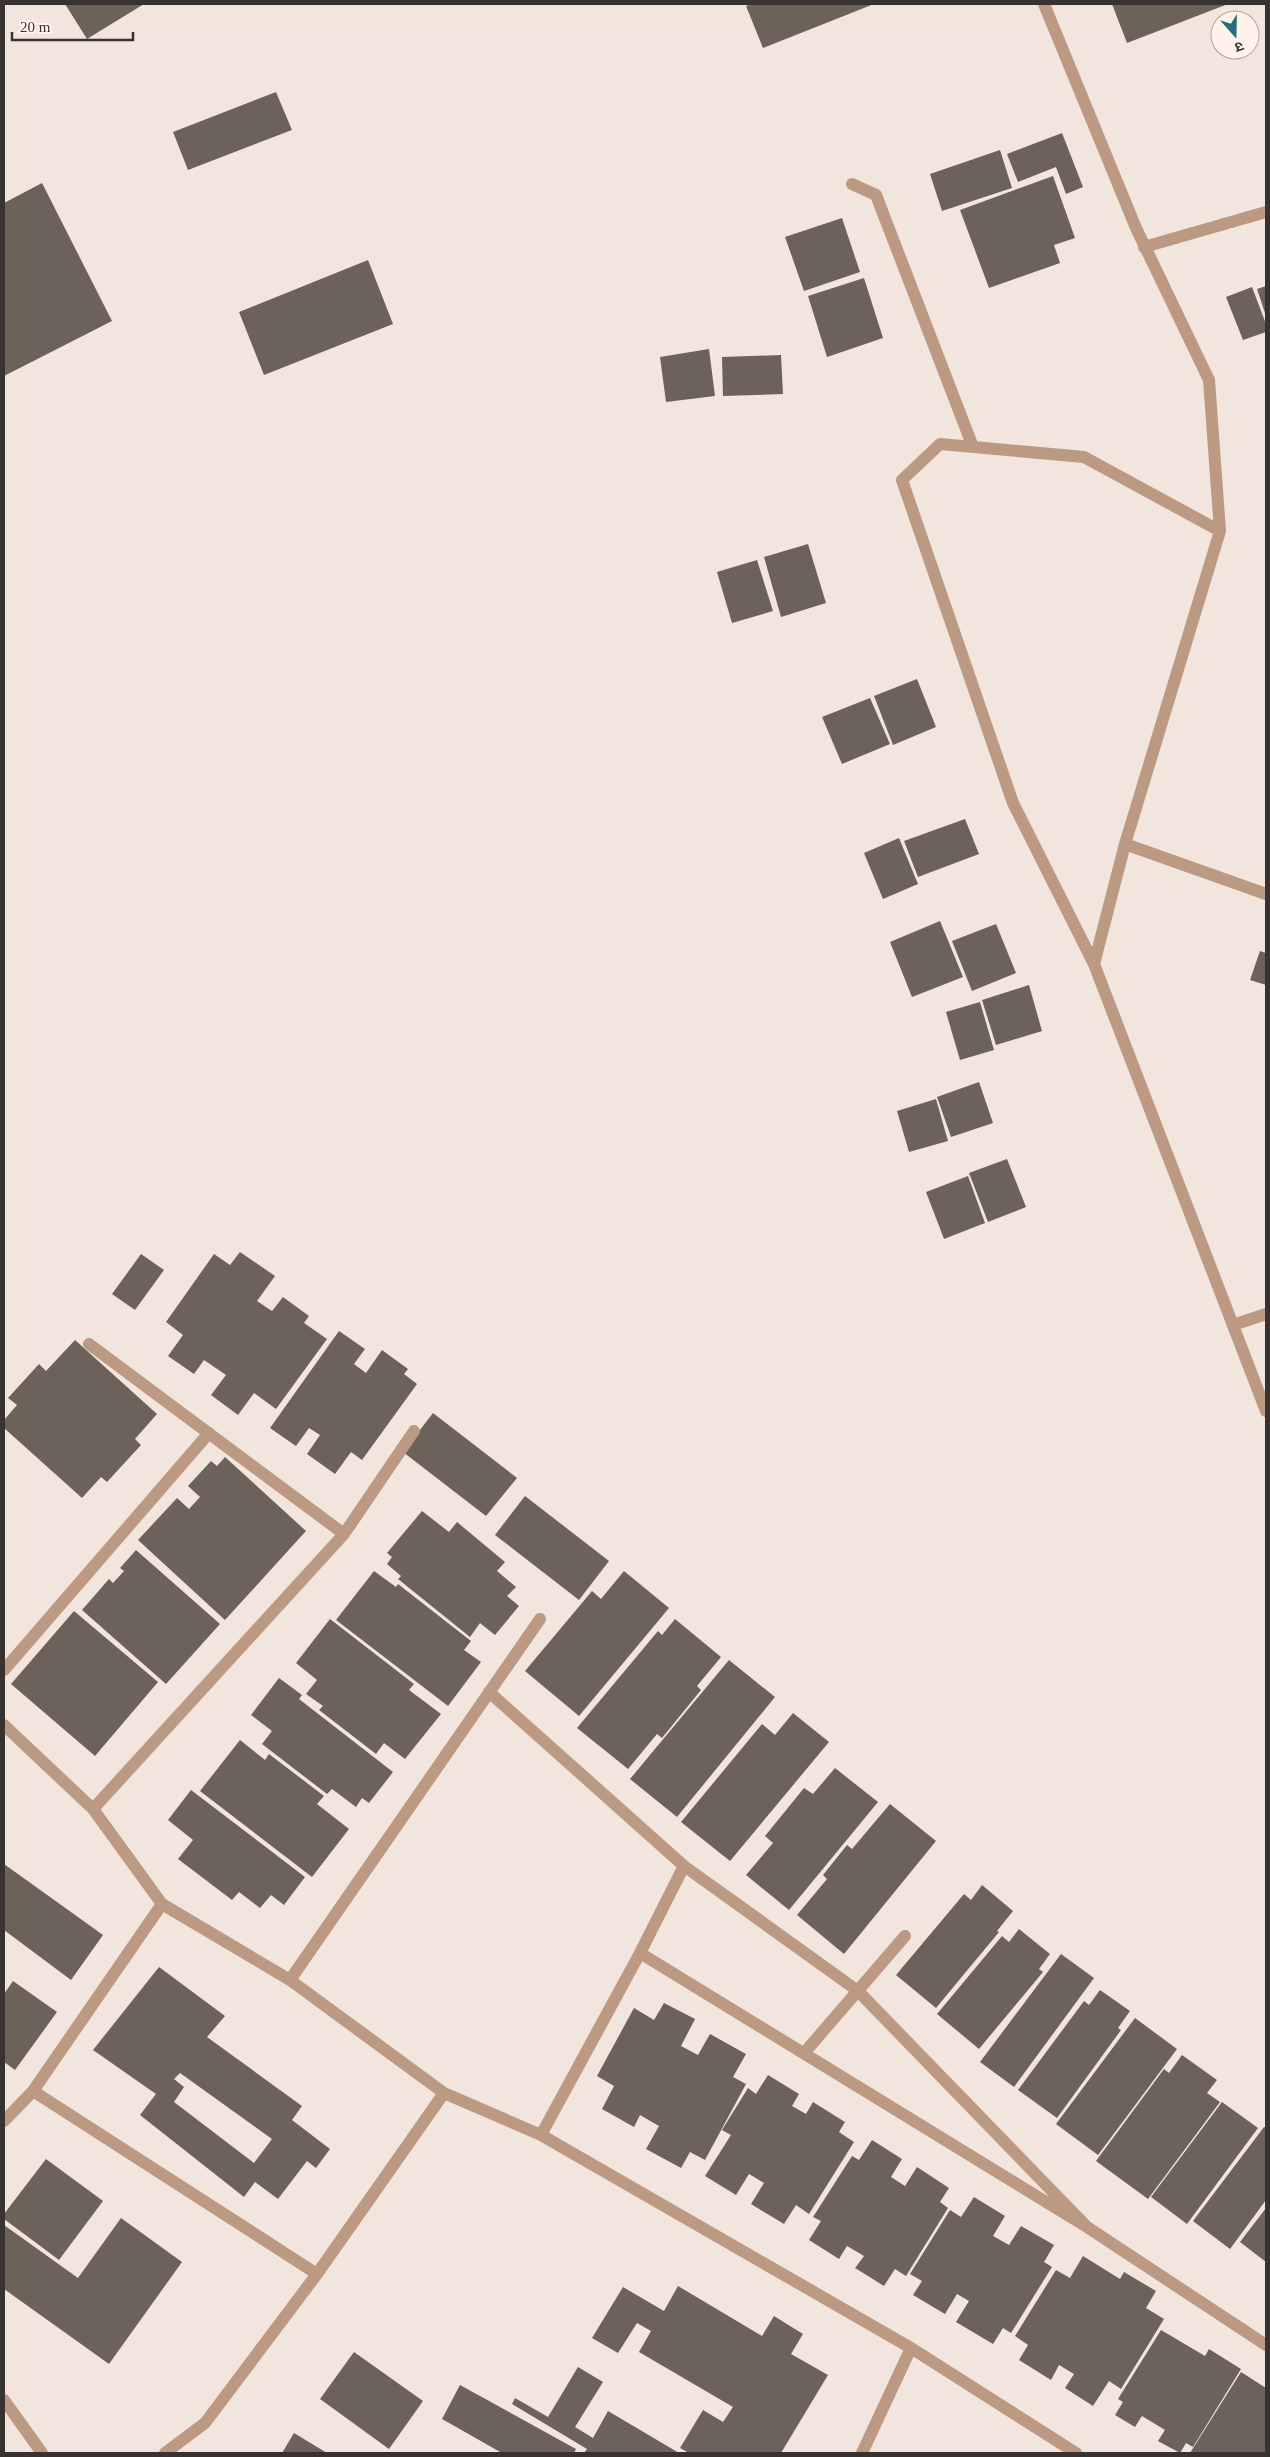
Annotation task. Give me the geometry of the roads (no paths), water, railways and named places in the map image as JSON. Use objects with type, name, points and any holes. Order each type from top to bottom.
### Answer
[{"type":"street","points":[[1044,4],[1144,247],[1209,380],[1220,531],[1125,844],[1094,964]]},
{"type":"street","points":[[852,184],[876,195],[973,448]]},
{"type":"street","points":[[1144,247],[1266,212]]},
{"type":"street","points":[[1220,531],[1084,457],[940,444],[902,480],[1012,803],[1094,964],[1266,1411]]},
{"type":"street","points":[[1125,844],[1266,894]]},
{"type":"street","points":[[1233,1325],[1266,1314]]},
{"type":"street","points":[[90,1344],[344,1534]]},
{"type":"street","points":[[93,1809],[344,1534],[414,1431]]},
{"type":"street","points":[[4,1670],[209,1433]]},
{"type":"street","points":[[290,1980],[540,1619]]},
{"type":"street","points":[[489,1692],[684,1866],[858,1991],[1087,2227]]},
{"type":"street","points":[[4,1725],[93,1809],[162,1904],[290,1980],[444,2093],[541,2135],[911,2348],[1076,2453]]},
{"type":"street","points":[[541,2135],[640,1953],[684,1866]]},
{"type":"street","points":[[4,2121],[33,2091],[162,1904]]},
{"type":"street","points":[[805,2052],[905,1936]]},
{"type":"street","points":[[640,1953],[805,2052],[1087,2227],[1266,2345]]},
{"type":"street","points":[[33,2091],[317,2274]]},
{"type":"street","points":[[166,2453],[205,2423],[317,2274],[444,2093]]},
{"type":"street","points":[[862,2453],[911,2348]]},
{"type":"street","points":[[4,2400],[42,2453]]}]
